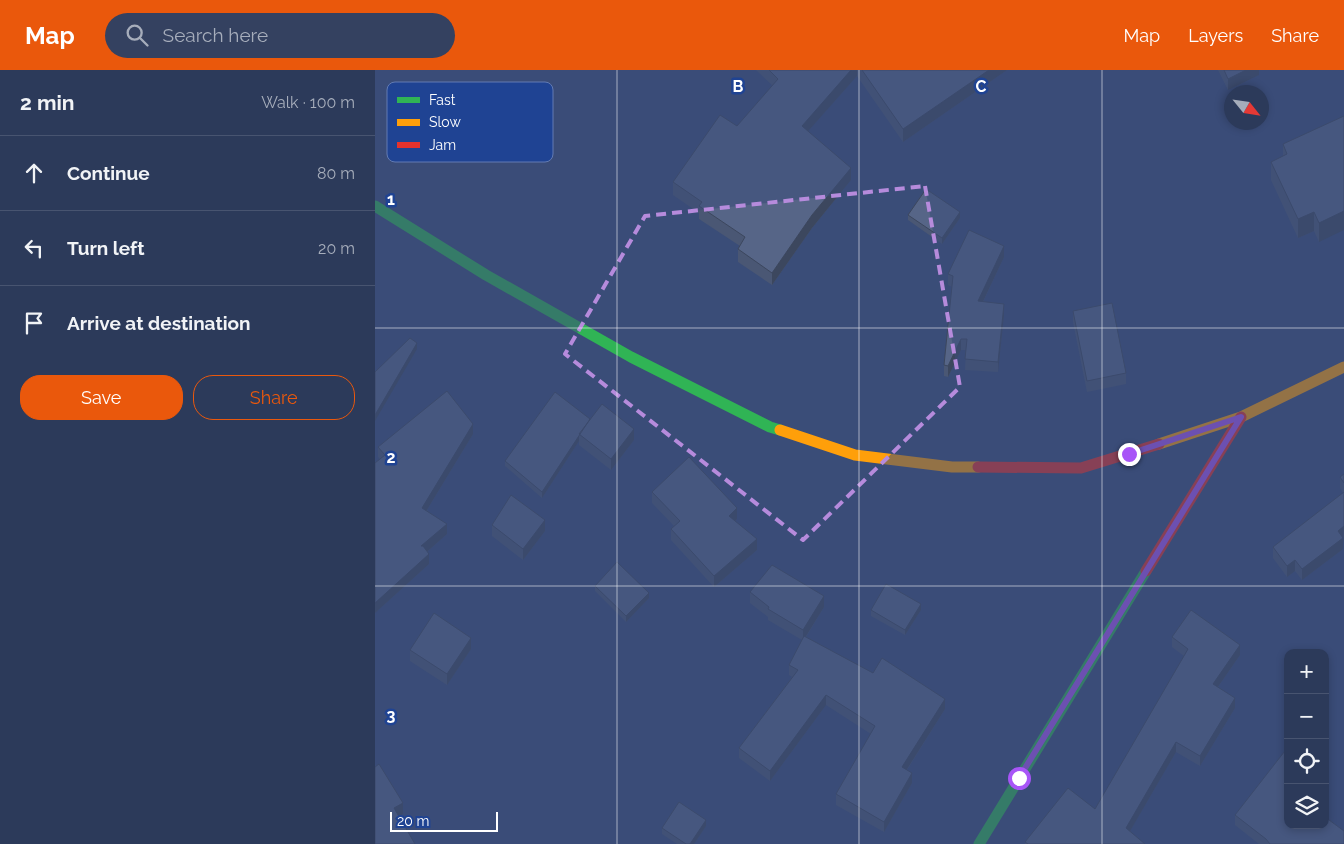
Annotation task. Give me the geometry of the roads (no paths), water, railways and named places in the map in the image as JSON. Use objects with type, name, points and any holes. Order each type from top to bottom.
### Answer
[{"type":"street","points":[[375,206],[486,275],[631,357],[770,426],[855,455],[952,466],[1081,468],[1241,417],[1344,367]]},
{"type":"street","points":[[979,844],[1241,417]]}]
